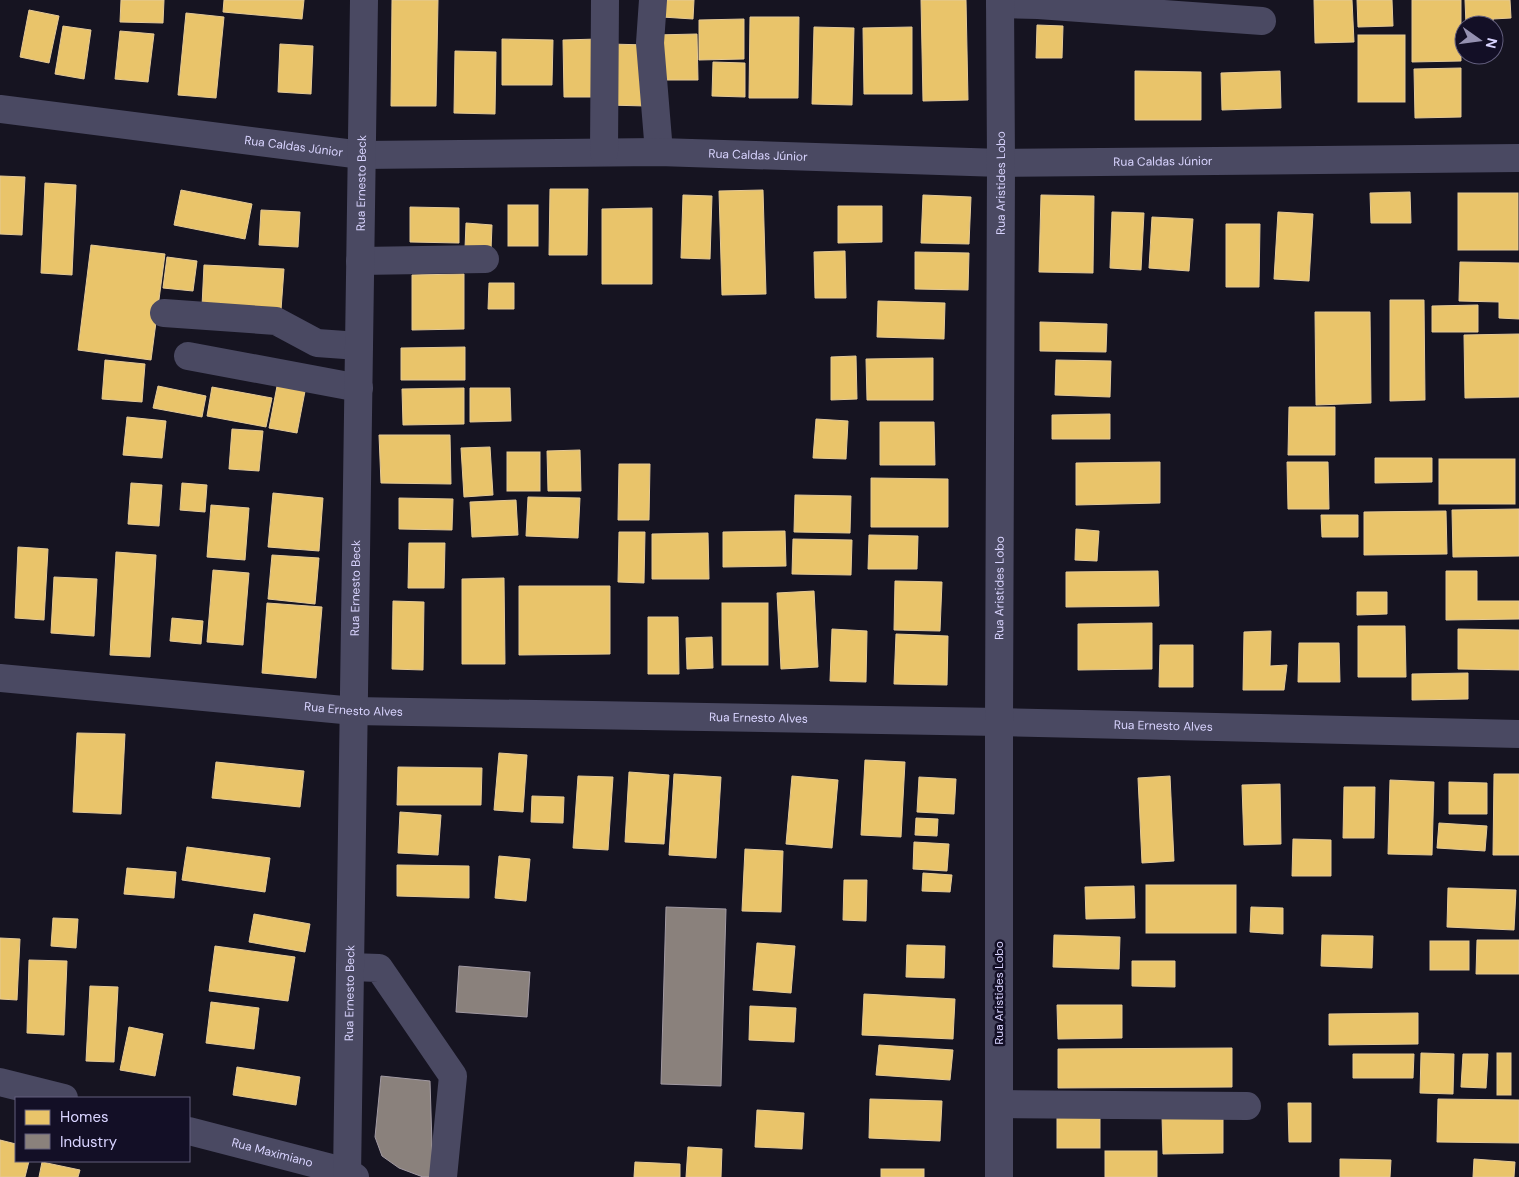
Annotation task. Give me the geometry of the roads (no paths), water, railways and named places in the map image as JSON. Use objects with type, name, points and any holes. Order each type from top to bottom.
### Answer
[{"type":"street","name":"Rua Ernesto Beck","points":[[349,1176],[350,967],[364,0]]},
{"type":"street","points":[[604,152],[605,0]]},
{"type":"street","points":[[652,0],[650,42],[659,152]]},
{"type":"street","points":[[1000,2],[1262,21]]},
{"type":"street","name":"Rua Aristides Lobo","points":[[999,1177],[1000,2]]},
{"type":"street","name":"Rua Caldas Júnior","points":[[0,109],[362,155],[659,152],[1001,163],[1519,158]]},
{"type":"street","points":[[360,261],[485,259]]},
{"type":"street","points":[[164,313],[276,320],[317,343],[359,346]]},
{"type":"street","points":[[188,356],[358,388]]},
{"type":"street","name":"Rua Ernesto Alves","points":[[0,678],[354,711],[999,722],[1519,734]]},
{"type":"street","points":[[350,967],[379,968],[453,1076],[444,1177]]},
{"type":"street","points":[[0,1082],[60,1097]]},
{"type":"street","points":[[999,1104],[1247,1106]]},
{"type":"street","name":"Rua Maximiano","points":[[190,1131],[349,1176]]}]
